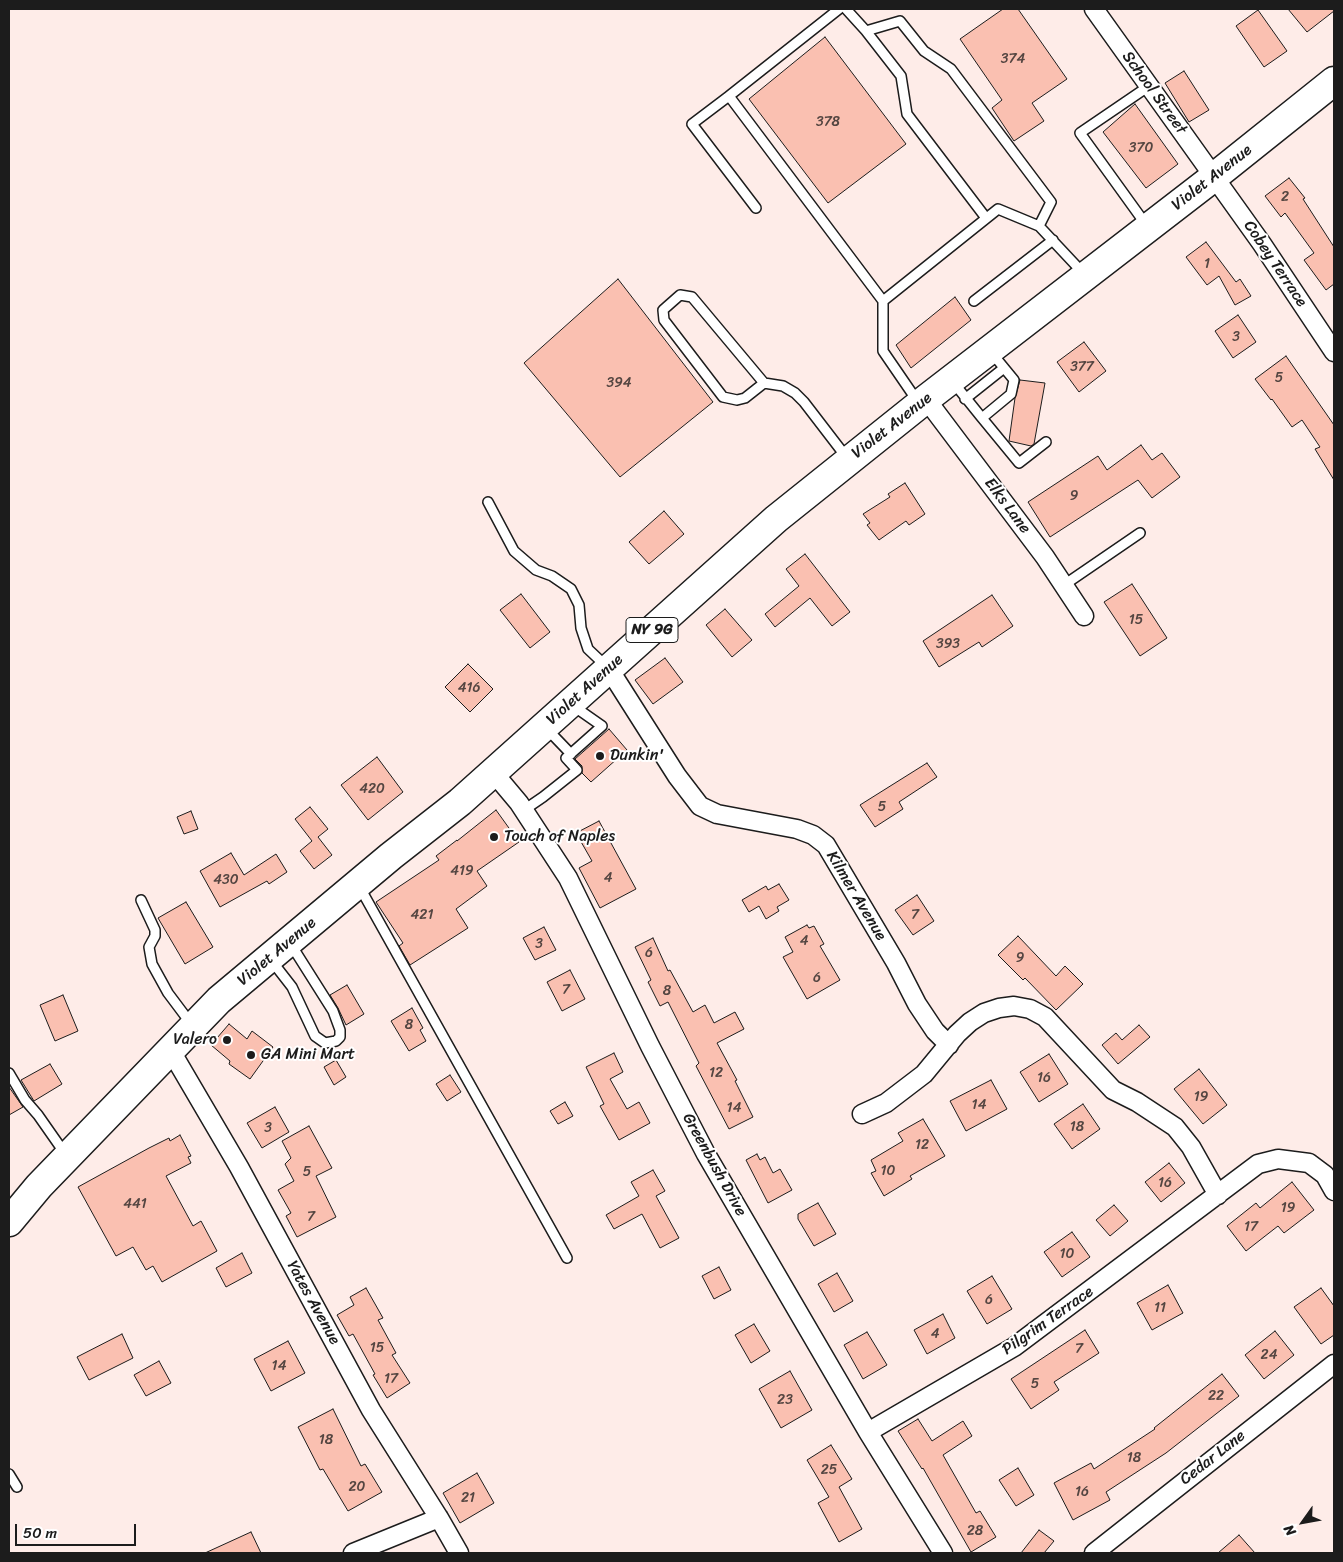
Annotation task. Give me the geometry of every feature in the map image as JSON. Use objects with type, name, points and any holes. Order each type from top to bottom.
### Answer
[{"type":"main road","name":"Violet Avenue","points":[[9,1222],[39,1186],[194,1028],[219,1000],[460,802],[776,519],[923,402],[958,389],[996,359],[1086,276],[1334,81]]},
{"type":"street","name":"School Street","points":[[1094,9],[1214,176]]},
{"type":"street","name":"Cobey Terrace","points":[[1214,176],[1334,352]]},
{"type":"street","name":"Elks Lane","points":[[923,402],[1045,557],[1084,616]]},
{"type":"street","name":"Kilmer Avenue","points":[[609,669],[677,776],[700,806],[717,814],[797,829],[813,836],[826,845],[896,963],[917,1004],[936,1031],[949,1045]]},
{"type":"street","name":"Greenbush Drive","points":[[493,772],[524,810],[568,878],[650,1046],[706,1154],[868,1432],[943,1553]]},
{"type":"street","points":[[862,1114],[886,1103],[924,1074],[957,1034],[970,1022],[999,1008],[1014,1006],[1030,1009],[1045,1017],[1113,1090],[1137,1102],[1175,1127],[1191,1147],[1218,1195]]},
{"type":"street","name":"Yates Avenue","points":[[171,1051],[239,1167],[371,1410],[459,1553]]},
{"type":"street","name":"Pilgrim Terrace","points":[[868,1432],[1014,1347],[1258,1164],[1278,1158],[1309,1163],[1325,1176],[1334,1191]]},
{"type":"street","name":"Cedar Lane","points":[[1094,1553],[1334,1364]]},
{"type":"street","points":[[353,1553],[439,1518]]},
{"type":"lane","points":[[756,208],[692,124],[839,9]]},
{"type":"lane","points":[[846,9],[901,76],[907,114],[986,218]]},
{"type":"lane","points":[[866,31],[900,21],[924,51],[951,69],[1051,202],[1039,226]]},
{"type":"lane","points":[[1148,228],[1080,133],[1149,86]]},
{"type":"lane","points":[[729,96],[883,301],[883,351],[923,402]]},
{"type":"lane","points":[[883,301],[998,209],[1039,226],[1086,276]]},
{"type":"lane","points":[[974,301],[1053,240]]},
{"type":"lane","points":[[764,383],[745,398],[737,400],[723,397],[664,320],[663,310],[680,295],[692,297],[764,383],[783,386],[795,393],[849,460]]},
{"type":"lane","points":[[982,418],[1011,394],[1014,380],[996,359]]},
{"type":"lane","points":[[958,389],[1018,463],[1046,442]]},
{"type":"lane","points":[[488,502],[514,551],[536,570],[552,576],[571,589],[579,605],[580,628],[588,649],[609,669]]},
{"type":"lane","points":[[1064,585],[1140,533]]},
{"type":"lane","points":[[524,810],[577,770],[566,758],[602,726],[570,704]]},
{"type":"lane","points":[[544,727],[571,754]]},
{"type":"lane","points":[[358,884],[567,1258]]},
{"type":"lane","points":[[141,900],[155,930],[155,936],[149,946],[152,964],[168,992],[194,1028]]},
{"type":"lane","points":[[279,950],[333,1011],[340,1030],[340,1037],[336,1041],[325,1043],[315,1036],[292,987],[279,950]]},
{"type":"lane","points":[[9,1073],[25,1100],[38,1115],[67,1158]]},
{"type":"lane","points":[[9,1474],[17,1486]]},
{"type":"building","points":[[1003,9],[1018,9],[1067,79],[1032,103],[1044,121],[1014,141],[992,108],[1002,100],[960,39]]},
{"type":"building","points":[[1288,9],[1334,9],[1334,11],[1307,32]]},
{"type":"building","points":[[1258,10],[1287,51],[1264,67],[1236,26]]},
{"type":"building","points":[[825,37],[906,144],[828,203],[749,99]]},
{"type":"building","points":[[1184,71],[1209,110],[1189,122],[1165,83]]},
{"type":"building","points":[[1135,104],[1178,164],[1146,188],[1103,132]]},
{"type":"building","points":[[1289,178],[1305,198],[1303,199],[1334,247],[1334,284],[1326,290],[1304,260],[1314,253],[1285,213],[1281,217],[1265,196]]},
{"type":"building","points":[[1206,242],[1236,282],[1240,279],[1251,296],[1235,305],[1219,276],[1207,285],[1186,257]]},
{"type":"building","points":[[618,279],[713,402],[620,477],[524,363]]},
{"type":"building","points":[[955,297],[971,320],[911,368],[896,345]]},
{"type":"building","points":[[1238,315],[1256,342],[1233,358],[1215,331]]},
{"type":"building","points":[[1084,342],[1106,371],[1079,392],[1057,362]]},
{"type":"building","points":[[1286,356],[1334,425],[1334,480],[1315,449],[1320,447],[1302,420],[1292,427],[1255,379]]},
{"type":"building","points":[[1020,380],[1045,383],[1034,444],[1031,446],[1009,441],[1015,398]]},
{"type":"building","points":[[1141,445],[1152,460],[1162,453],[1180,477],[1152,498],[1138,480],[1050,537],[1028,502],[1098,456],[1107,470]]},
{"type":"building","points":[[905,483],[925,514],[909,525],[906,521],[879,540],[867,525],[870,523],[863,514],[890,497],[888,494]]},
{"type":"building","points":[[664,511],[684,534],[649,564],[629,542]]},
{"type":"building","points":[[805,554],[850,612],[832,626],[810,598],[775,627],[765,614],[799,586],[786,569]]},
{"type":"building","points":[[1132,584],[1167,638],[1140,656],[1104,602]]},
{"type":"building","points":[[521,594],[550,632],[530,648],[500,610]]},
{"type":"building","points":[[992,595],[1013,626],[982,647],[979,642],[939,667],[923,641]]},
{"type":"building","points":[[725,609],[752,640],[732,657],[706,625]]},
{"type":"building","points":[[665,658],[683,682],[653,704],[635,680]]},
{"type":"building","points":[[468,664],[493,689],[470,712],[445,687]]},
{"type":"building","name":"Dunkin'","points":[[609,729],[627,750],[591,782],[582,773],[582,766],[575,759]]},
{"type":"building","points":[[377,757],[403,792],[368,820],[341,785]]},
{"type":"building","points":[[927,763],[937,777],[899,802],[903,809],[875,827],[860,805]]},
{"type":"building","points":[[310,807],[328,829],[318,837],[332,855],[314,869],[300,851],[312,841],[295,819]]},
{"type":"building","points":[[496,810],[519,842],[477,871],[487,886],[456,909],[468,928],[410,965],[399,946],[403,943],[376,902],[439,860],[436,856]]},
{"type":"building","points":[[191,811],[198,829],[184,834],[177,817]]},
{"type":"building","points":[[599,821],[636,889],[600,908],[579,868],[592,861],[576,833]]},
{"type":"building","points":[[231,853],[244,875],[276,854],[287,872],[269,884],[267,881],[220,907],[200,871]]},
{"type":"building","points":[[779,884],[789,900],[777,907],[779,911],[766,919],[759,906],[749,912],[742,900],[766,886],[768,890]]},
{"type":"building","points":[[917,895],[934,921],[913,935],[895,910]]},
{"type":"building","points":[[186,902],[213,947],[185,964],[158,918]]},
{"type":"building","points":[[807,925],[809,928],[814,926],[824,944],[820,946],[840,980],[807,999],[783,957],[793,952],[785,937]]},
{"type":"building","points":[[544,927],[556,950],[535,960],[523,938]]},
{"type":"building","points":[[1018,936],[1056,976],[1065,966],[1083,984],[1056,1010],[1025,978],[1023,980],[998,955]]},
{"type":"building","points":[[653,938],[668,971],[670,970],[693,1012],[705,1005],[714,1023],[735,1012],[744,1029],[717,1043],[737,1080],[735,1081],[753,1117],[729,1129],[696,1066],[699,1063],[668,1002],[660,1006],[648,982],[651,980],[635,947]]},
{"type":"building","points":[[570,970],[585,999],[562,1011],[547,982]]},
{"type":"building","points":[[347,985],[364,1014],[346,1025],[330,995]]},
{"type":"building","points":[[63,995],[78,1031],[55,1041],[40,1005]]},
{"type":"building","points":[[412,1008],[423,1028],[420,1030],[426,1041],[409,1051],[391,1021]]},
{"type":"building","name":"GA Mini Mart","points":[[229,1024],[247,1039],[252,1031],[273,1047],[250,1079],[229,1064],[230,1061],[211,1045]]},
{"type":"building","points":[[1139,1025],[1150,1037],[1118,1064],[1102,1045],[1116,1033],[1122,1040]]},
{"type":"building","points":[[614,1053],[623,1072],[610,1079],[627,1109],[639,1102],[650,1123],[619,1140],[600,1106],[604,1104],[586,1067]]},
{"type":"building","points":[[1049,1054],[1068,1084],[1039,1102],[1020,1072]]},
{"type":"building","points":[[336,1060],[346,1077],[334,1085],[324,1067]]},
{"type":"building","points":[[50,1064],[62,1084],[34,1101],[21,1080]]},
{"type":"building","points":[[1199,1069],[1227,1105],[1203,1124],[1174,1089]]},
{"type":"building","points":[[450,1075],[461,1092],[447,1101],[436,1084]]},
{"type":"building","points":[[991,1080],[1007,1109],[966,1131],[950,1101]]},
{"type":"building","points":[[9,1087],[23,1107],[9,1115]]},
{"type":"building","points":[[565,1102],[573,1116],[558,1124],[550,1111]]},
{"type":"building","points":[[1083,1104],[1100,1129],[1072,1149],[1054,1124]]},
{"type":"building","points":[[275,1107],[289,1132],[262,1148],[247,1123]]},
{"type":"building","points":[[923,1119],[945,1156],[910,1176],[912,1179],[884,1196],[871,1173],[876,1171],[871,1160],[903,1141],[898,1133]]},
{"type":"building","points":[[309,1126],[332,1168],[316,1176],[336,1217],[297,1237],[286,1216],[291,1213],[278,1190],[294,1181],[285,1164],[291,1158],[282,1141]]},
{"type":"building","points":[[180,1135],[191,1156],[188,1157],[191,1163],[166,1176],[193,1226],[201,1221],[217,1251],[162,1282],[153,1266],[146,1270],[133,1247],[116,1256],[78,1187],[149,1148],[169,1138],[170,1141]]},
{"type":"building","points":[[757,1154],[760,1160],[765,1157],[773,1173],[780,1169],[792,1190],[768,1203],[746,1160]]},
{"type":"building","points":[[1169,1163],[1185,1183],[1161,1202],[1145,1182]]},
{"type":"building","points":[[653,1170],[665,1191],[656,1196],[679,1238],[660,1248],[642,1214],[614,1229],[606,1215],[639,1196],[631,1182]]},
{"type":"building","points":[[1292,1182],[1314,1210],[1284,1233],[1278,1226],[1246,1251],[1227,1226],[1256,1203],[1260,1208]]},
{"type":"building","points":[[818,1203],[836,1234],[814,1246],[798,1219],[798,1214]]},
{"type":"building","points":[[1114,1205],[1128,1221],[1110,1236],[1096,1220]]},
{"type":"building","points":[[1072,1232],[1090,1257],[1062,1277],[1044,1252]]},
{"type":"building","points":[[242,1253],[252,1273],[226,1287],[216,1268]]},
{"type":"building","points":[[719,1267],[731,1290],[714,1299],[702,1276]]},
{"type":"building","points":[[837,1273],[853,1301],[834,1312],[818,1284]]},
{"type":"building","points":[[992,1276],[1012,1309],[987,1324],[967,1291]]},
{"type":"building","points":[[1168,1285],[1183,1313],[1152,1330],[1137,1303]]},
{"type":"building","points":[[366,1288],[383,1318],[378,1320],[396,1353],[392,1355],[410,1383],[387,1398],[373,1375],[375,1374],[353,1334],[349,1336],[337,1315],[354,1305],[350,1297]]},
{"type":"building","points":[[1321,1288],[1334,1306],[1334,1335],[1321,1344],[1294,1307]]},
{"type":"building","points":[[943,1314],[955,1338],[927,1354],[914,1330]]},
{"type":"building","points":[[754,1324],[770,1351],[751,1363],[735,1335]]},
{"type":"building","points":[[1085,1330],[1099,1353],[1054,1382],[1059,1390],[1031,1409],[1011,1379]]},
{"type":"building","points":[[1275,1331],[1294,1355],[1264,1379],[1245,1355]]},
{"type":"building","points":[[867,1332],[887,1365],[863,1379],[844,1345]]},
{"type":"building","points":[[122,1334],[133,1358],[89,1380],[77,1357]]},
{"type":"building","points":[[288,1341],[305,1373],[271,1391],[254,1359]]},
{"type":"building","points":[[159,1361],[171,1383],[146,1396],[134,1375]]},
{"type":"building","points":[[790,1371],[812,1410],[781,1428],[759,1389]]},
{"type":"building","points":[[1222,1374],[1239,1396],[1166,1453],[1106,1492],[1110,1500],[1073,1520],[1054,1483],[1091,1463],[1094,1469],[1155,1429]]},
{"type":"building","points":[[333,1409],[361,1466],[365,1464],[382,1492],[348,1511],[323,1469],[320,1470],[298,1427]]},
{"type":"building","points":[[918,1419],[932,1441],[963,1421],[972,1436],[943,1455],[976,1513],[980,1511],[996,1537],[971,1552],[923,1468],[898,1431]]},
{"type":"building","points":[[831,1445],[852,1479],[839,1487],[862,1529],[839,1542],[818,1503],[829,1497],[807,1460]]},
{"type":"building","points":[[1018,1468],[1034,1495],[1016,1506],[999,1480]]},
{"type":"building","points":[[477,1473],[494,1503],[460,1523],[443,1493]]},
{"type":"building","points":[[1039,1530],[1054,1541],[1044,1553],[1021,1553]]},
{"type":"building","points":[[251,1532],[261,1553],[205,1553]]},
{"type":"building","points":[[1239,1535],[1255,1553],[1218,1553]]},
{"type":"place","name":"Dunkin'","points":[[600,756]]},
{"type":"place","name":"Touch of Naples","points":[[494,837]]},
{"type":"place","name":"Valero","points":[[227,1040]]},
{"type":"place","name":"GA Mini Mart","points":[[251,1055]]}]
